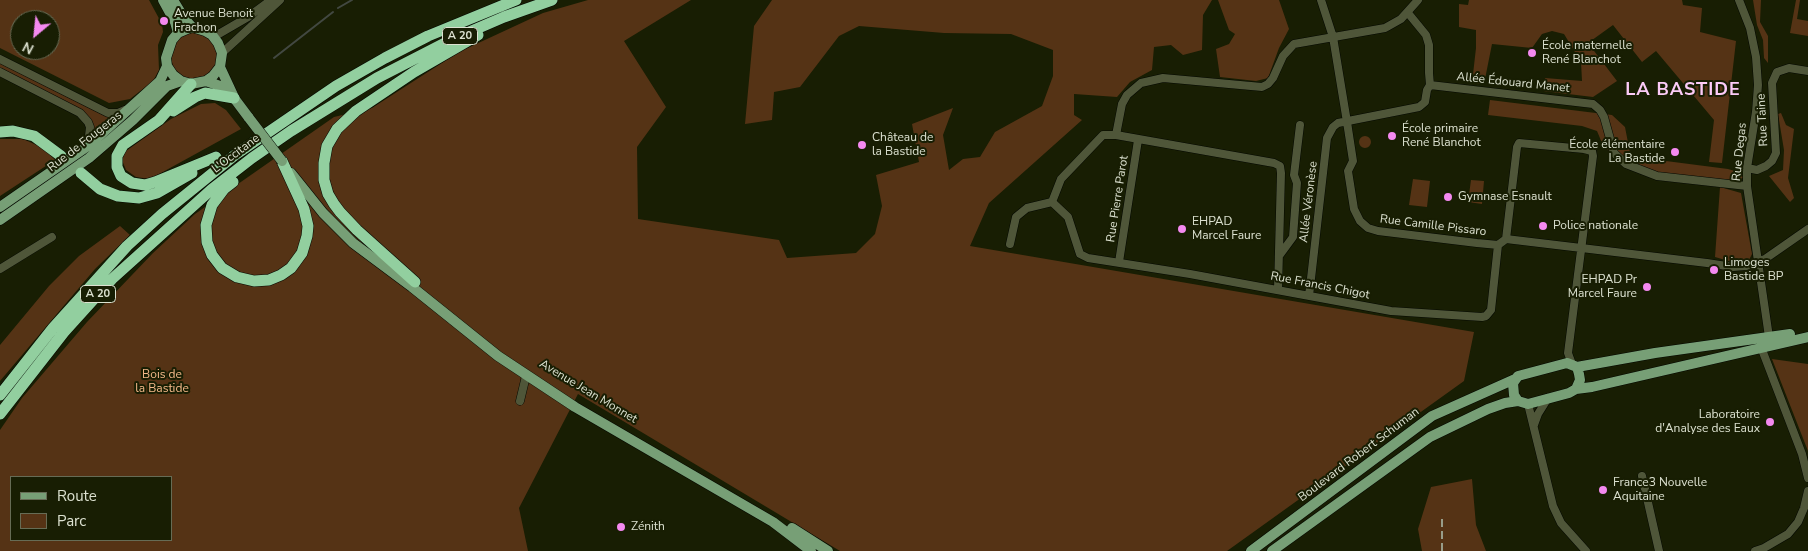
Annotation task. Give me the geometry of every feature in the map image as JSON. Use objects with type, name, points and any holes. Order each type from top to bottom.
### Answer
[{"type":"highway","name":"L'Occitane","points":[[0,395],[58,322],[127,246],[204,178],[270,130],[336,86],[385,58],[428,36],[516,0]]},
{"type":"highway","name":"L'Occitane","points":[[0,414],[64,332],[112,279],[205,195],[252,158],[291,131],[377,78],[453,39],[504,17],[552,0]]},
{"type":"highway","points":[[415,282],[357,230],[334,204],[328,194],[324,180],[327,146],[337,129],[356,111],[414,72],[504,17]]},
{"type":"highway","points":[[159,120],[186,82]]},
{"type":"highway","points":[[216,158],[144,185],[132,183],[121,176],[117,167],[117,156],[123,145],[195,97],[205,94],[234,98]]},
{"type":"highway","points":[[81,173],[100,189],[118,196],[139,198],[157,193],[216,158],[270,130]]},
{"type":"highway","points":[[0,132],[12,131],[34,136],[61,156]]},
{"type":"highway","points":[[252,158],[240,176],[224,189],[212,205],[206,224],[207,242],[212,255],[222,268],[237,277],[254,281],[269,280],[291,268],[302,252],[307,236],[308,226],[304,210],[282,161]]},
{"type":"main road","points":[[163,0],[175,22],[178,33]]},
{"type":"main road","points":[[173,0],[192,27],[212,35],[218,43],[222,53],[220,67],[206,81],[186,82],[173,75],[167,66],[167,51],[172,40],[178,33],[192,27]]},
{"type":"main road","name":"Rue de Fougeras","points":[[0,207],[88,146],[160,81],[167,66]]},
{"type":"main road","name":"Avenue Jean Monnet","points":[[220,67],[234,98]]},
{"type":"main road","name":"Avenue Jean Monnet","points":[[206,81],[220,86],[234,98],[302,188],[323,213],[353,242],[498,356],[587,414],[773,522],[811,551]]},
{"type":"main road","name":"Rue de Fougeras","points":[[0,220],[89,158],[133,120],[167,86],[186,82]]},
{"type":"main road","name":"Avenue Jean Monnet","points":[[347,235],[369,248],[415,282],[501,350],[548,384],[702,474],[828,551]]},
{"type":"main road","points":[[1515,379],[1513,390],[1518,401],[1528,404],[1576,389],[1592,387],[1764,340],[1808,331]]},
{"type":"main road","points":[[1576,389],[1580,380],[1574,366],[1655,353],[1764,340],[1808,337]]},
{"type":"main road","name":"Boulevard Robert Schuman","points":[[1251,551],[1432,416],[1515,379],[1522,374],[1558,364],[1567,363],[1574,366]]},
{"type":"main road","name":"Boulevard Robert Schuman","points":[[1272,551],[1430,437],[1488,409],[1518,401]]},
{"type":"main road","points":[[1247,551],[1270,537]]},
{"type":"street","points":[[212,35],[217,35],[248,17],[271,0]]},
{"type":"street","points":[[222,53],[280,0]]},
{"type":"street","name":"Rue Camille Pissaro","points":[[1321,0],[1333,37],[1353,161],[1348,171],[1354,209],[1360,221],[1368,228],[1378,232],[1498,245],[1506,239]]},
{"type":"street","points":[[1116,135],[1122,104],[1127,95],[1141,83],[1162,78],[1262,87],[1273,78],[1282,56],[1294,44],[1385,28],[1401,19],[1418,0]]},
{"type":"street","name":"Rue Degas","points":[[1739,0],[1754,42],[1758,84],[1756,112],[1747,168],[1747,186],[1758,263],[1764,340],[1802,454],[1808,478]]},
{"type":"street","points":[[1347,122],[1422,105],[1430,85],[1429,45],[1426,36],[1408,12]]},
{"type":"street","points":[[0,59],[108,114],[118,113],[133,106]]},
{"type":"street","name":"Rue Taine","points":[[1747,168],[1758,170],[1766,166],[1772,161],[1776,153],[1772,83],[1777,72],[1789,68],[1808,71]]},
{"type":"street","points":[[0,72],[80,114],[90,127],[88,146]]},
{"type":"street","name":"Allée Édouard Manet","points":[[1430,85],[1593,104],[1604,117],[1614,153],[1626,164],[1656,176],[1747,186]]},
{"type":"street","name":"Allée Véronèse","points":[[1309,296],[1327,138],[1338,122],[1347,122]]},
{"type":"street","points":[[1279,256],[1293,236],[1298,183],[1294,175],[1300,125]]},
{"type":"street","points":[[1010,244],[1016,217],[1027,208],[1052,202],[1061,179],[1092,146],[1103,135],[1116,135],[1274,163],[1280,166],[1282,180],[1278,290]]},
{"type":"street","name":"Rue Pierre Parot","points":[[1119,262],[1138,140]]},
{"type":"street","points":[[1574,366],[1568,353],[1581,249],[1593,156],[1592,151],[1519,143],[1506,239],[1581,249],[1707,262],[1733,267],[1758,263],[1808,228]]},
{"type":"street","name":"Rue Francis Chigot","points":[[1052,202],[1068,217],[1080,254],[1088,258],[1391,311],[1486,316],[1490,310],[1498,245]]},
{"type":"street","points":[[0,269],[52,237]]},
{"type":"street","points":[[1558,364],[1568,353]]},
{"type":"street","points":[[520,401],[526,376]]},
{"type":"street","points":[[1534,425],[1538,414],[1548,398]]},
{"type":"street","points":[[1528,404],[1553,506],[1561,523],[1586,551]]},
{"type":"street","points":[[1642,476],[1659,551]]},
{"type":"street","points":[[1755,551],[1788,534],[1798,522],[1808,491]]},
{"type":"green space","points":[[0,0],[149,0],[162,24],[163,32],[158,45],[159,70],[153,81],[130,99],[109,103],[24,60],[60,60],[60,10],[10,10],[10,53],[0,48]]},
{"type":"green space","name":"Bois de la Bastide","points":[[588,0],[691,0],[624,41],[666,107],[637,147],[638,219],[779,240],[787,258],[856,253],[875,234],[882,206],[876,175],[919,162],[912,124],[953,108],[943,135],[949,170],[963,159],[980,157],[995,132],[1042,106],[1053,76],[1053,50],[1011,34],[944,33],[859,26],[839,36],[800,87],[774,92],[772,120],[745,124],[754,26],[772,0],[1212,0],[1203,15],[1202,50],[1183,55],[1171,45],[1154,47],[1152,70],[1130,82],[1117,97],[1074,94],[1074,115],[1082,120],[989,203],[970,246],[1474,332],[1464,381],[1227,551],[840,551],[578,394],[519,508],[528,551],[0,551],[0,430],[22,398],[87,322],[153,253],[195,214],[334,117],[372,108],[459,52],[543,13]]},
{"type":"green space","points":[[1218,0],[1279,0],[1289,29],[1279,48],[1268,78],[1256,81],[1220,77],[1216,49],[1229,44],[1235,34],[1229,30]]},
{"type":"green space","points":[[1469,0],[1682,0],[1683,5],[1702,8],[1700,32],[1736,41],[1722,163],[1709,162],[1714,120],[1656,51],[1642,62],[1613,25],[1588,43],[1617,81],[1593,97],[1543,91],[1545,78],[1582,81],[1581,62],[1564,34],[1552,31],[1542,34],[1532,48],[1492,44],[1484,84],[1472,83],[1476,30],[1459,27],[1459,4],[1468,5]]},
{"type":"green space","points":[[1753,0],[1761,0],[1760,22],[1768,36],[1768,63],[1764,58],[1763,40],[1757,25]]},
{"type":"green space","points":[[1796,0],[1800,0],[1797,19],[1808,21],[1808,36],[1790,33]]},
{"type":"green space","points":[[199,33],[211,39],[216,47],[216,65],[211,73],[203,78],[189,79],[177,73],[172,65],[171,51],[177,39],[185,34]]},
{"type":"green space","points":[[0,63],[105,116],[117,116],[94,137],[94,128],[91,121],[80,109],[0,68]]},
{"type":"green space","points":[[1490,100],[1612,115],[1625,127],[1630,153],[1635,157],[1728,169],[1738,172],[1743,177],[1740,181],[1662,173],[1640,168],[1608,150],[1602,143],[1597,131],[1582,126],[1488,115]]},
{"type":"green space","points":[[215,103],[226,110],[241,129],[150,179],[136,177],[126,170],[122,160],[126,151],[171,119],[201,104]]},
{"type":"green space","points":[[1781,113],[1786,125],[1794,129],[1788,178],[1794,198],[1790,202],[1769,176],[1783,170],[1784,150],[1778,114]]},
{"type":"green space","points":[[1365,136],[1371,142],[1365,148],[1359,142]]},
{"type":"green space","points":[[0,139],[23,139],[43,148],[55,160],[0,196]]},
{"type":"green space","points":[[1413,179],[1430,181],[1427,207],[1409,205]]},
{"type":"green space","points":[[1471,180],[1484,181],[1482,204],[1468,202]]},
{"type":"green space","points":[[1720,187],[1741,193],[1752,254],[1749,260],[1732,262],[1715,257]]},
{"type":"green space","points":[[120,226],[130,235],[95,269],[0,381],[0,345],[49,286],[79,256]]},
{"type":"green space","points":[[1772,359],[1808,364],[1808,451]]},
{"type":"green space","points":[[1472,479],[1476,525],[1486,551],[1422,551],[1418,529],[1431,487]]},
{"type":"waterway","points":[[338,8],[352,0]]},
{"type":"waterway","points":[[274,58],[333,12]]},
{"type":"railway","points":[[1442,516],[1442,551]]},
{"type":"place","name":"Avenue Benoit Frachon","points":[[164,21]]},
{"type":"place","name":"École maternelle René Blanchot","points":[[1532,53]]},
{"type":"place","name":"École primaire René Blanchot","points":[[1392,136]]},
{"type":"place","name":"Château de la Bastide","points":[[862,145]]},
{"type":"place","name":"École élémentaire La Bastide","points":[[1675,152]]},
{"type":"place","name":"Gymnase Esnault","points":[[1448,197]]},
{"type":"place","name":"Police nationale","points":[[1543,226]]},
{"type":"place","name":"EHPAD Marcel Faure","points":[[1182,229]]},
{"type":"place","name":"Limoges Bastide BP","points":[[1714,270]]},
{"type":"place","name":"EHPAD Pr Marcel Faure","points":[[1647,287]]},
{"type":"place","name":"Laboratoire d'Analyse des Eaux","points":[[1770,422]]},
{"type":"place","name":"France3 Nouvelle Aquitaine","points":[[1603,490]]},
{"type":"place","name":"Zénith","points":[[621,527]]},
{"type":"district","name":"LA BASTIDE","points":[[1683,91]]}]
